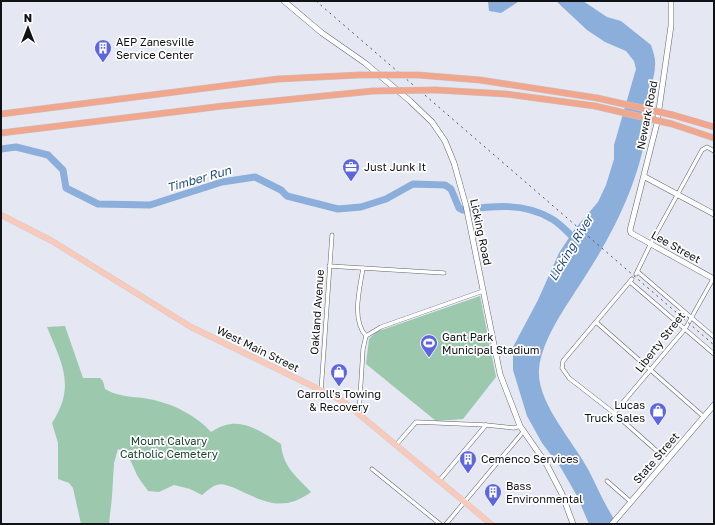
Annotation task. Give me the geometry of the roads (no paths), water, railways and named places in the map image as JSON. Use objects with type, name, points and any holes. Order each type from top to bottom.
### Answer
[{"type":"highway","points":[[1,114],[278,79],[359,75],[418,75],[480,80],[597,98],[673,115],[714,127]]},
{"type":"highway","points":[[1,133],[230,105],[373,91],[436,90],[506,94],[595,106],[672,124],[714,138]]},
{"type":"main road","name":"West Main Street","points":[[1,215],[52,241],[191,327],[343,401],[491,524]]},
{"type":"street","name":"Licking Road","points":[[284,1],[322,33],[365,63],[428,118],[446,145],[454,163],[466,206],[500,374],[520,426],[547,465],[562,494],[574,524]]},
{"type":"street","name":"Newark Road","points":[[630,230],[631,222],[645,177],[662,97],[671,26],[671,1]]},
{"type":"street","points":[[714,151],[704,148],[637,273],[714,337]]},
{"type":"street","points":[[645,177],[714,214]]},
{"type":"street","name":"Lee Street","points":[[630,230],[631,234],[714,278]]},
{"type":"street","name":"Oakland Avenue","points":[[321,391],[332,235]]},
{"type":"street","points":[[329,266],[444,273]]},
{"type":"street","points":[[359,414],[363,349],[366,336],[360,326],[358,315],[363,268]]},
{"type":"street","name":"Liberty Street","points":[[614,413],[685,329],[714,278]]},
{"type":"street","points":[[668,461],[614,413],[569,378],[562,368],[563,361],[631,280],[714,354]]},
{"type":"street","points":[[366,336],[381,327],[483,291]]},
{"type":"street","points":[[596,322],[704,417]]},
{"type":"street","name":"State Street","points":[[612,524],[668,461],[714,405]]},
{"type":"street","points":[[396,445],[416,422],[486,425],[514,428],[520,426]]},
{"type":"street","points":[[439,481],[486,425]]},
{"type":"street","points":[[446,524],[523,432]]},
{"type":"street","points":[[372,469],[440,524]]},
{"type":"street","points":[[607,481],[631,502]]},
{"type":"water","points":[[488,1],[518,2],[501,13],[489,11]]},
{"type":"water","name":"Licking River","points":[[556,1],[583,1],[607,17],[621,21],[651,45],[655,61],[655,70],[648,102],[647,128],[632,186],[607,240],[551,332],[545,344],[539,369],[543,395],[557,422],[589,471],[617,524],[589,524],[577,496],[561,468],[542,443],[527,416],[513,370],[513,347],[538,300],[559,253],[574,230],[598,202],[606,185],[614,159],[614,145],[636,69],[634,61],[626,51],[605,42],[587,30]]},
{"type":"waterway","name":"Timber Run","points":[[1,149],[16,147],[48,155],[63,170],[66,188],[98,204],[150,205],[222,182],[255,177],[281,190],[287,196],[338,209],[361,207],[386,199],[413,184],[445,185],[451,189],[459,208],[463,210],[486,207],[508,207],[530,210],[555,221],[577,241]]},
{"type":"railway","points":[[316,1],[714,345]]},
{"type":"place","name":"AEP Zanesville Service Center","points":[[103,63]]},
{"type":"place","name":"Just Junk It","points":[[351,182]]},
{"type":"place","name":"Gant Park Municipal Stadium","points":[[429,358]]},
{"type":"place","name":"Carroll's Towing & Recovery","points":[[339,387]]},
{"type":"place","name":"Lucas Truck Sales","points":[[658,426]]},
{"type":"place","name":"Cemenco Services","points":[[468,474]]},
{"type":"place","name":"Bass Environmental","points":[[493,507]]},
{"type":"park label","name":"Mount Calvary Catholic Cemetery","points":[[169,447]]}]
